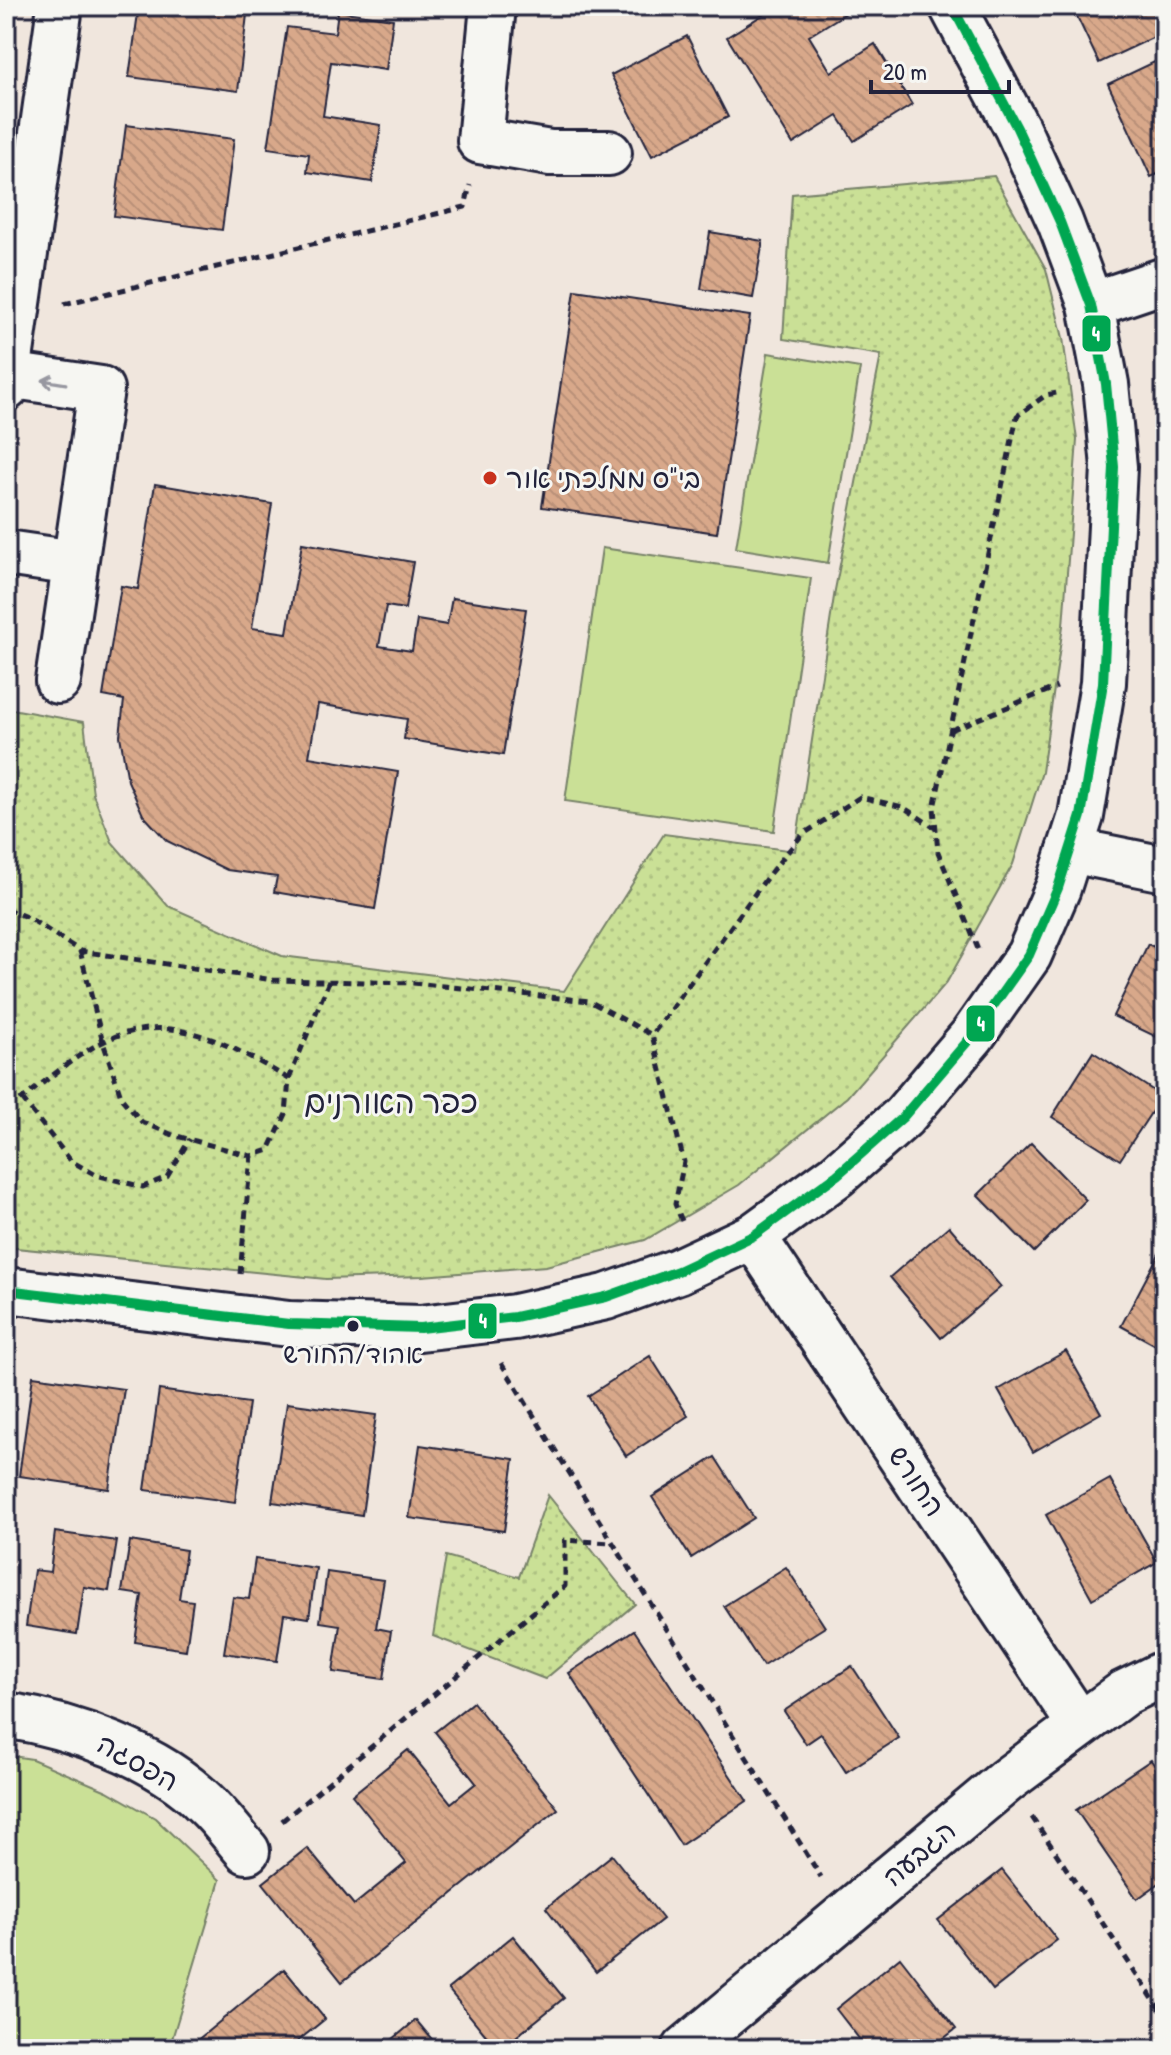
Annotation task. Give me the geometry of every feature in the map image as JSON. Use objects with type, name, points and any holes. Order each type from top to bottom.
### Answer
[{"type":"street","points":[[58,681],[101,389],[7,381],[60,6]]},
{"type":"street","points":[[493,6],[480,141],[550,153],[609,153]]},
{"type":"street","points":[[6,1290],[289,1324],[420,1328],[515,1317],[606,1297],[753,1236],[837,1175],[903,1117],[972,1036],[1029,955],[1058,888],[1081,816],[1104,668],[1114,467],[1106,384],[1091,305],[1060,222],[1017,128],[952,6]]},
{"type":"street","points":[[1091,305],[1165,280]]},
{"type":"street","points":[[6,553],[75,563]]},
{"type":"street","points":[[1070,850],[1165,869]]},
{"type":"street","name":"החורש","points":[[753,1236],[1080,1725]]},
{"type":"street","name":"הגבעה","points":[[685,2049],[1007,1780],[1124,1693],[1165,1673]]},
{"type":"street","name":"הפסגה","points":[[6,1715],[92,1736],[159,1768],[205,1802],[247,1851]]},
{"type":"path","points":[[16,315],[465,207],[480,141]]},
{"type":"path","points":[[999,998],[938,852],[934,808],[1017,416],[1046,395],[1106,384]]},
{"type":"path","points":[[950,731],[1104,668]]},
{"type":"path","points":[[652,1035],[770,873],[802,835],[860,797],[903,807],[936,828]]},
{"type":"path","points":[[6,909],[29,918],[80,951],[273,980],[413,983],[589,1001],[652,1035],[684,1162],[675,1204],[699,1261]]},
{"type":"path","points":[[80,951],[103,1042],[122,1099],[132,1111],[142,1122],[251,1156],[269,1150],[286,1114],[289,1079],[329,981]]},
{"type":"path","points":[[6,1104],[22,1099],[103,1042],[143,1028],[174,1027],[234,1047],[289,1079]]},
{"type":"path","points":[[22,1099],[71,1161],[96,1175],[143,1187],[167,1177],[190,1139]]},
{"type":"path","points":[[236,1319],[251,1156]]},
{"type":"path","points":[[475,1322],[845,1916]]},
{"type":"path","points":[[247,1851],[565,1586],[565,1540],[613,1543]]},
{"type":"path","points":[[1007,1780],[1165,2017]]},
{"type":"green space","points":[[994,176],[1046,269],[1063,338],[1077,440],[1063,626],[1042,772],[1013,864],[947,982],[847,1097],[739,1185],[645,1240],[546,1266],[422,1276],[326,1279],[6,1247],[6,708],[84,722],[93,794],[112,842],[168,906],[282,956],[564,991],[664,834],[795,851],[835,590],[881,355],[783,339],[792,194]]},
{"type":"green space","points":[[768,353],[860,368],[828,563],[736,548]]},
{"type":"green space","points":[[602,548],[811,578],[774,831],[565,801]]},
{"type":"green space","points":[[548,1495],[635,1604],[545,1679],[433,1636],[446,1556],[519,1577]]},
{"type":"green space","points":[[6,1755],[32,1759],[107,1791],[155,1818],[220,1880],[169,2049],[6,2049]]},
{"type":"building","points":[[139,6],[248,6],[238,91],[129,77]]},
{"type":"building","points":[[777,6],[848,6],[851,10],[809,36],[831,72],[875,44],[912,105],[854,141],[838,116],[793,144],[727,37]]},
{"type":"building","points":[[1072,6],[1165,6],[1165,32],[1099,63]]},
{"type":"building","points":[[338,11],[393,19],[386,70],[331,62],[323,116],[381,125],[372,182],[307,172],[309,154],[268,148],[287,27],[335,33]]},
{"type":"building","points":[[687,36],[728,117],[652,156],[611,75]]},
{"type":"building","points":[[1165,57],[1165,171],[1151,177],[1108,84]]},
{"type":"building","points":[[126,125],[234,139],[222,230],[114,216]]},
{"type":"building","points":[[710,232],[763,241],[753,298],[701,289]]},
{"type":"building","points":[[575,290],[750,316],[717,533],[542,507]]},
{"type":"building","points":[[155,484],[272,504],[252,628],[287,633],[302,543],[413,562],[405,609],[386,606],[379,646],[412,651],[417,620],[447,625],[452,598],[526,609],[503,755],[404,739],[407,719],[318,704],[309,757],[398,772],[375,909],[274,892],[277,877],[227,870],[167,841],[143,815],[128,781],[120,736],[124,700],[103,696],[121,586],[138,589]]},
{"type":"building","points":[[1148,944],[1165,952],[1165,1041],[1113,1016]]},
{"type":"building","points":[[1093,1052],[1162,1096],[1120,1160],[1052,1117]]},
{"type":"building","points":[[1031,1143],[1086,1200],[1034,1252],[978,1195]]},
{"type":"building","points":[[949,1226],[1001,1287],[941,1338],[890,1277]]},
{"type":"building","points":[[1162,1248],[1165,1250],[1165,1350],[1121,1326]]},
{"type":"building","points":[[1066,1351],[1101,1413],[1033,1452],[998,1390]]},
{"type":"building","points":[[650,1356],[688,1416],[626,1456],[588,1396]]},
{"type":"building","points":[[33,1376],[124,1389],[109,1489],[19,1476]]},
{"type":"building","points":[[159,1390],[249,1403],[235,1502],[145,1490]]},
{"type":"building","points":[[287,1403],[376,1415],[362,1515],[272,1502]]},
{"type":"building","points":[[420,1445],[514,1459],[504,1531],[409,1518]]},
{"type":"building","points":[[715,1457],[754,1518],[691,1558],[652,1497]]},
{"type":"building","points":[[1110,1479],[1157,1562],[1092,1599],[1046,1515]]},
{"type":"building","points":[[55,1532],[117,1541],[109,1591],[84,1587],[77,1634],[26,1626],[34,1570],[50,1572]]},
{"type":"building","points":[[130,1541],[186,1550],[179,1599],[193,1601],[186,1650],[135,1642],[142,1595],[122,1592]]},
{"type":"building","points":[[255,1559],[316,1568],[309,1618],[284,1614],[277,1661],[224,1653],[233,1597],[249,1599]]},
{"type":"building","points":[[786,1567],[825,1627],[763,1666],[724,1606]]},
{"type":"building","points":[[327,1572],[384,1580],[376,1628],[391,1631],[384,1679],[333,1672],[340,1625],[320,1622]]},
{"type":"building","points":[[634,1630],[747,1801],[681,1845],[569,1673]]},
{"type":"building","points":[[852,1666],[899,1738],[846,1772],[821,1734],[806,1744],[784,1711]]},
{"type":"building","points":[[473,1702],[558,1809],[342,1982],[263,1883],[307,1848],[354,1905],[406,1863],[352,1795],[408,1750],[451,1803],[476,1783],[435,1732]]},
{"type":"building","points":[[1151,1760],[1165,1781],[1165,1879],[1137,1899],[1076,1810]]},
{"type":"building","points":[[612,1855],[663,1919],[596,1972],[546,1908]]},
{"type":"building","points":[[1002,1870],[1057,1940],[993,1990],[938,1920]]},
{"type":"building","points":[[513,1936],[564,1998],[501,2049],[497,2049],[448,1989]]},
{"type":"building","points":[[900,1957],[956,2029],[930,2049],[867,2049],[836,2009]]},
{"type":"building","points":[[284,1969],[325,2019],[288,2049],[193,2049],[190,2046]]},
{"type":"building","points":[[416,2020],[440,2049],[381,2049]]},
{"type":"transit line","name":"4","points":[[6,1290],[289,1324],[420,1328],[515,1317],[606,1297],[678,1271],[753,1236],[837,1175],[903,1117],[972,1036],[1029,955],[1058,888],[1081,816],[1103,683],[1114,467],[1106,384],[1091,305],[1060,222],[1017,128],[952,6]]},
{"type":"place","name":"בי\"ס ממלכתי אור","points":[[490,478]]},
{"type":"place","name":"אהוד/החורש","points":[[353,1326]]},
{"type":"district","name":"כפר האורנים","points":[[391,1102]]}]
